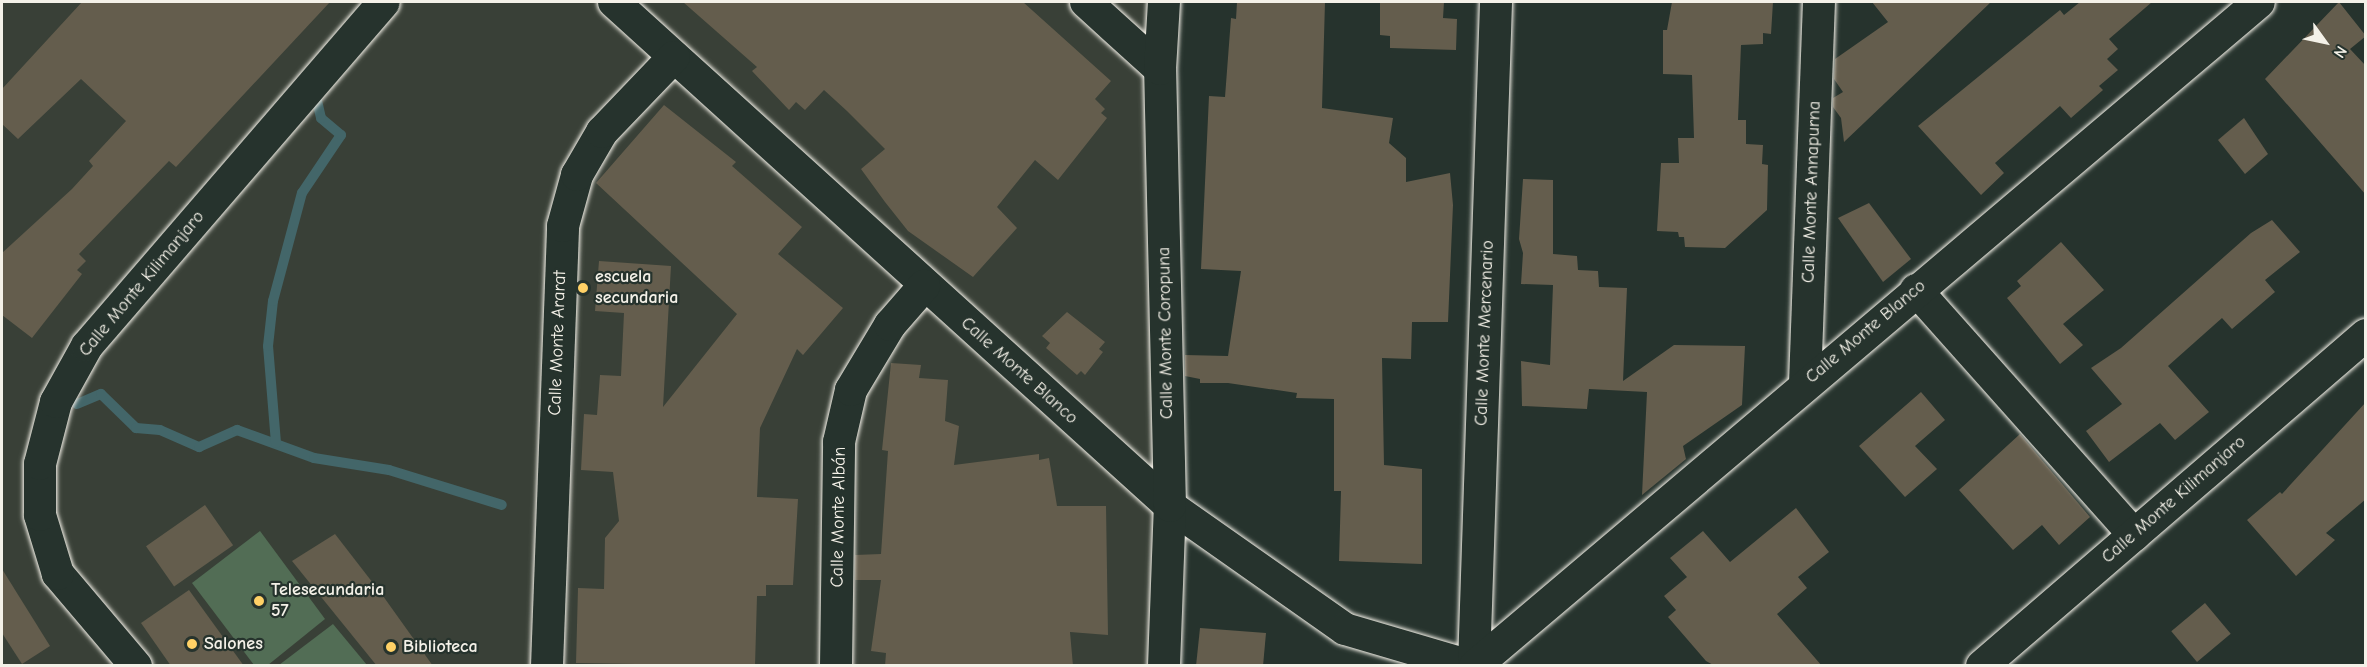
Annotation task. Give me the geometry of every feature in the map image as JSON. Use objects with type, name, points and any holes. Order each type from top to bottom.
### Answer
[{"type":"street","name":"Calle Monte Kilimanjaro","points":[[136,666],[79,602],[55,564],[40,515],[40,464],[56,402],[87,346],[384,2]]},
{"type":"street","name":"Calle Monte Blanco","points":[[614,2],[924,286],[1170,506],[1345,630],[1473,666],[2259,2]]},
{"type":"street","points":[[1086,2],[1160,69]]},
{"type":"street","name":"Calle Monte Coropuna","points":[[1164,2],[1160,69],[1170,506],[1164,666]]},
{"type":"street","name":"Calle Monte Mercenario","points":[[1473,666],[1496,2]]},
{"type":"street","name":"Calle Monte Annapurna","points":[[1805,384],[1819,2]]},
{"type":"street","name":"Calle Monte Ararat","points":[[547,666],[562,225],[577,175],[602,132],[674,57]]},
{"type":"street","name":"Calle Monte Albán","points":[[836,666],[840,442],[851,390],[890,325],[924,286]]},
{"type":"street","points":[[1916,290],[2134,534]]},
{"type":"street","name":"Calle Monte Kilimanjaro","points":[[1982,666],[2366,335]]},
{"type":"shaded area","name":"escuela secundaria","points":[[2,2],[1164,2],[1164,665],[2,665]]},
{"type":"green space","name":"Telesecundaria 57","points":[[260,531],[325,619],[268,665],[254,665],[192,583]]},
{"type":"green space","name":"Telesecundaria 57","points":[[333,624],[367,665],[279,665]]},
{"type":"building","points":[[82,2],[330,2],[176,167],[169,161],[79,254],[86,261],[77,270],[82,274],[32,338],[2,315],[2,253],[72,189],[93,166],[89,161],[126,121],[81,79],[18,139],[2,124],[2,89]]},
{"type":"building","points":[[683,2],[1023,2],[1111,81],[1095,99],[1105,109],[1101,113],[1107,118],[1058,180],[1035,160],[997,207],[1017,228],[973,277],[908,231],[885,202],[861,169],[885,149],[847,111],[824,90],[805,110],[796,102],[789,110],[752,71],[757,67]]},
{"type":"building","points":[[1237,2],[1325,2],[1322,108],[1393,118],[1389,143],[1406,158],[1406,182],[1450,173],[1453,205],[1448,322],[1412,322],[1411,359],[1382,358],[1384,465],[1422,469],[1422,564],[1339,561],[1341,491],[1334,491],[1334,399],[1296,398],[1297,393],[1228,383],[1200,383],[1200,379],[1185,376],[1185,355],[1228,356],[1241,271],[1201,269],[1209,96],[1225,97],[1231,18],[1236,19]]},
{"type":"building","points":[[1380,2],[1444,2],[1443,18],[1457,19],[1456,50],[1390,48],[1390,36],[1380,35]]},
{"type":"building","points":[[1672,2],[1773,2],[1771,34],[1763,33],[1763,44],[1741,45],[1738,120],[1746,120],[1746,144],[1763,145],[1762,164],[1768,165],[1767,210],[1725,248],[1685,247],[1684,237],[1679,237],[1678,232],[1657,231],[1661,163],[1679,163],[1678,138],[1694,138],[1692,75],[1663,74],[1663,30],[1667,30]]},
{"type":"building","points":[[1872,2],[1991,2],[1844,142],[1841,118],[1833,107],[1833,98],[1843,92],[1834,79],[1835,59],[1888,22]]},
{"type":"building","points":[[2080,2],[2152,2],[2109,39],[2118,49],[2107,59],[2118,70],[2099,86],[2103,90],[2071,118],[2060,106],[1995,163],[2004,173],[1981,195],[1918,126],[2060,10],[2064,15]]},
{"type":"building","points":[[2339,2],[2366,36],[2350,49],[2366,66],[2366,195],[2265,79]]},
{"type":"building","points":[[664,105],[736,162],[732,166],[802,227],[778,254],[843,308],[803,355],[797,349],[760,428],[757,497],[798,499],[793,585],[766,585],[766,596],[757,596],[755,666],[576,663],[578,588],[604,589],[605,538],[619,521],[613,472],[581,470],[584,414],[597,415],[600,375],[621,376],[624,313],[595,311],[599,261],[671,266],[663,407],[737,314],[596,183]]},
{"type":"building","points":[[2244,118],[2268,154],[2245,174],[2218,140]]},
{"type":"building","points":[[1523,179],[1553,180],[1553,254],[1577,256],[1578,270],[1598,271],[1599,287],[1627,288],[1623,381],[1674,345],[1745,346],[1742,405],[1683,446],[1686,459],[1642,495],[1647,392],[1589,389],[1587,409],[1522,406],[1521,361],[1550,365],[1553,285],[1521,284],[1523,253],[1519,239]]},
{"type":"building","points":[[1869,203],[1911,259],[1883,282],[1838,218]]},
{"type":"building","points":[[2272,220],[2300,252],[2265,280],[2275,292],[2232,329],[2222,318],[2168,366],[2209,412],[2175,440],[2160,423],[2109,462],[2086,431],[2122,404],[2091,368],[2121,348],[2251,233]]},
{"type":"building","points":[[2061,242],[2104,290],[2063,324],[2083,345],[2060,364],[2007,298],[2021,286],[2017,281]]},
{"type":"building","points":[[1067,312],[1105,342],[1099,349],[1103,352],[1085,375],[1081,371],[1077,375],[1046,348],[1050,343],[1042,336]]},
{"type":"building","points":[[891,363],[921,365],[919,378],[948,380],[945,421],[959,426],[954,465],[1039,454],[1039,460],[1049,458],[1057,506],[1106,506],[1108,635],[1070,632],[1073,666],[885,666],[886,653],[871,651],[881,580],[855,580],[855,555],[881,554],[888,451],[882,450]]},
{"type":"building","points":[[1921,392],[1945,420],[1915,446],[1937,469],[1905,497],[1859,446]]},
{"type":"building","points":[[2366,402],[2366,499],[2326,533],[2335,540],[2296,576],[2247,520],[2280,492],[2282,494]]},
{"type":"building","points":[[2020,434],[2090,517],[2059,545],[2042,525],[2013,550],[1959,490]]},
{"type":"building","name":"Salones","points":[[205,505],[233,545],[174,586],[146,546]]},
{"type":"building","points":[[1796,508],[1829,552],[1798,577],[1807,588],[1777,614],[1822,666],[1715,666],[1706,661],[1668,617],[1676,610],[1664,596],[1687,577],[1670,558],[1703,531],[1730,562]]},
{"type":"building","points":[[335,534],[433,666],[377,666],[292,561]]},
{"type":"building","points":[[2,569],[50,646],[22,664],[2,633]]},
{"type":"building","name":"Salones","points":[[189,590],[244,666],[171,666],[141,623]]},
{"type":"building","points":[[2205,603],[2231,634],[2197,662],[2171,631]]},
{"type":"building","points":[[1200,628],[1266,633],[1263,666],[1196,666]]},
{"type":"waterway","points":[[276,443],[268,346],[273,301],[302,193],[341,135],[321,118],[317,100]]},
{"type":"waterway","points":[[77,404],[101,394],[136,428],[160,430],[199,447],[237,430],[314,458],[389,470],[502,505]]},
{"type":"place","name":"escuela secundaria","points":[[583,288]]},
{"type":"place","name":"Telesecundaria 57","points":[[259,601]]},
{"type":"place","name":"Salones","points":[[192,644]]},
{"type":"place","name":"Biblioteca","points":[[391,647]]}]
